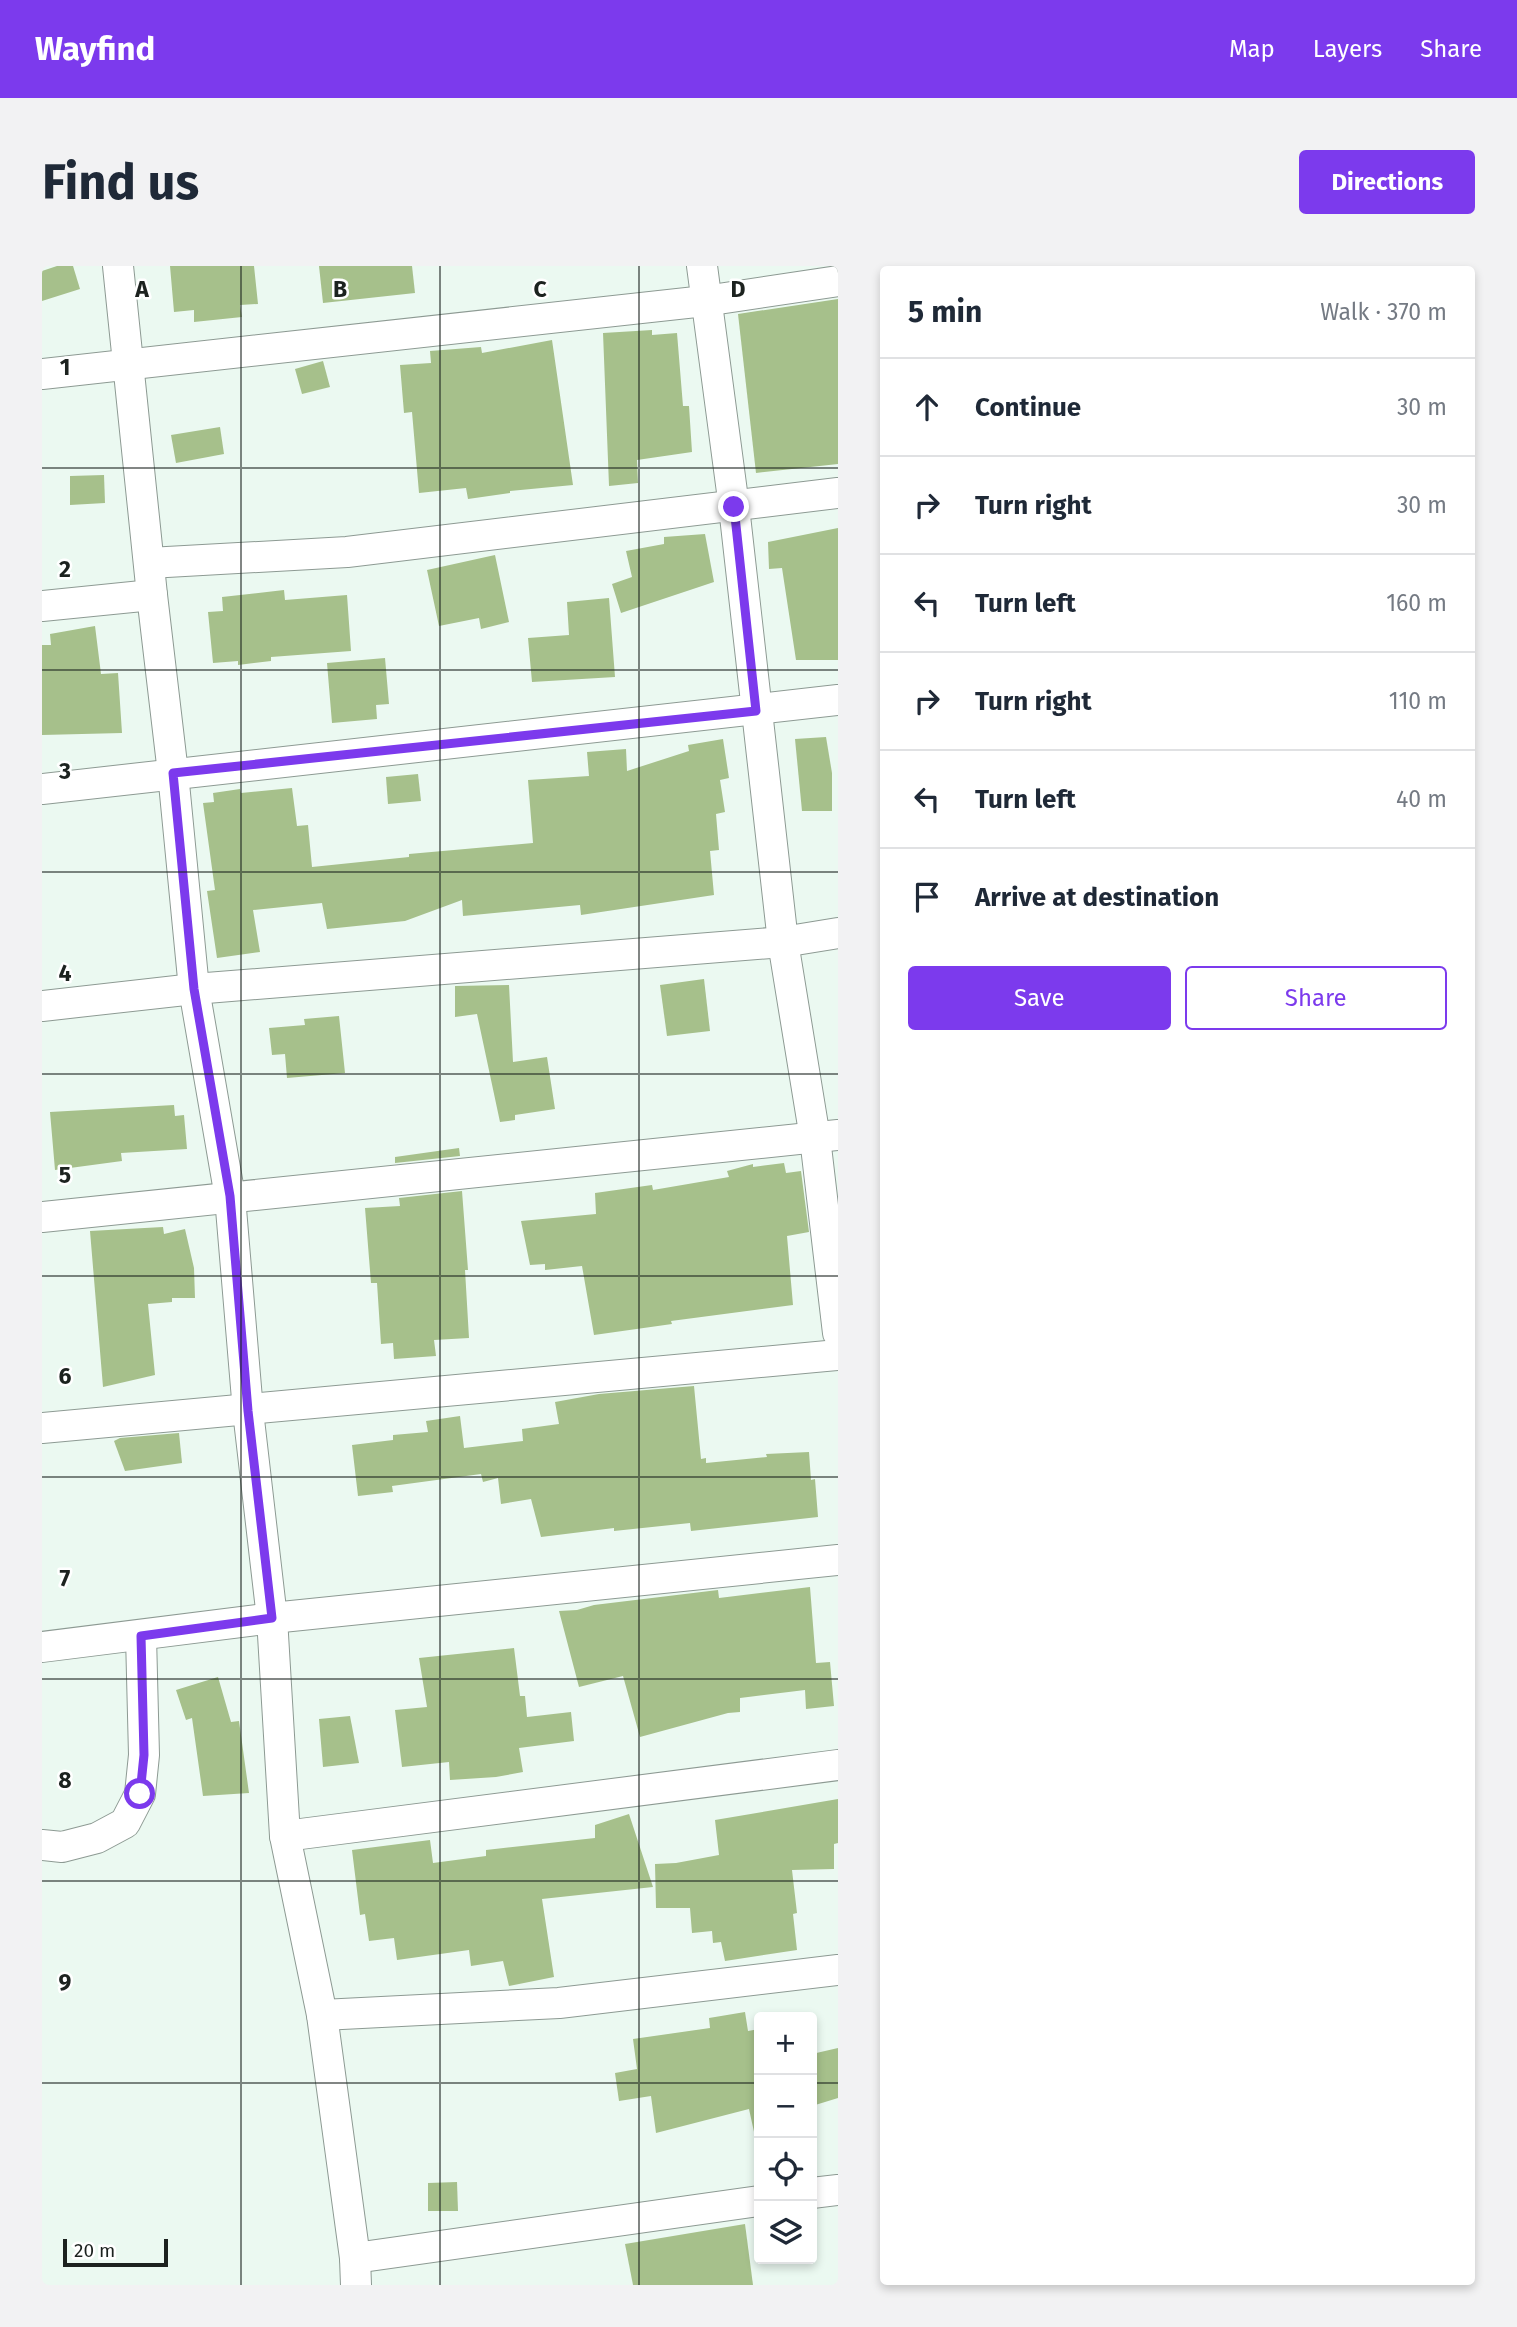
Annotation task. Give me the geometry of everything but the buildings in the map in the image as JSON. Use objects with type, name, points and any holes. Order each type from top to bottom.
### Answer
[{"type":"street","points":[[118,266],[194,989],[230,1196],[248,1411],[272,1618],[285,1836],[322,2015],[355,2272],[754,2202]]},
{"type":"street","points":[[702,266],[734,507],[783,942],[826,1136],[838,1333]]},
{"type":"street","points":[[42,374],[705,301],[838,281]]},
{"type":"street","points":[[149,563],[347,552],[838,493]]},
{"type":"street","points":[[42,606],[152,595]]},
{"type":"street","points":[[42,789],[838,701]]},
{"type":"street","points":[[42,1006],[194,989],[783,942],[838,933]]},
{"type":"street","points":[[42,1217],[826,1136]]},
{"type":"street","points":[[42,1428],[838,1355]]},
{"type":"street","points":[[42,1647],[272,1618],[838,1560]]},
{"type":"street","points":[[42,1869],[52,1846],[97,1838],[125,1823],[140,1794],[144,1755],[141,1636]]},
{"type":"street","points":[[285,1836],[838,1765]]},
{"type":"street","points":[[322,2015],[559,2003],[838,1970]]},
{"type":"street","points":[[817,2192],[838,2190]]},
{"type":"route","points":[[140,1794],[144,1755],[140,1686],[141,1636],[272,1618],[248,1411],[230,1196],[194,989],[173,773],[756,711],[734,507]]}]
